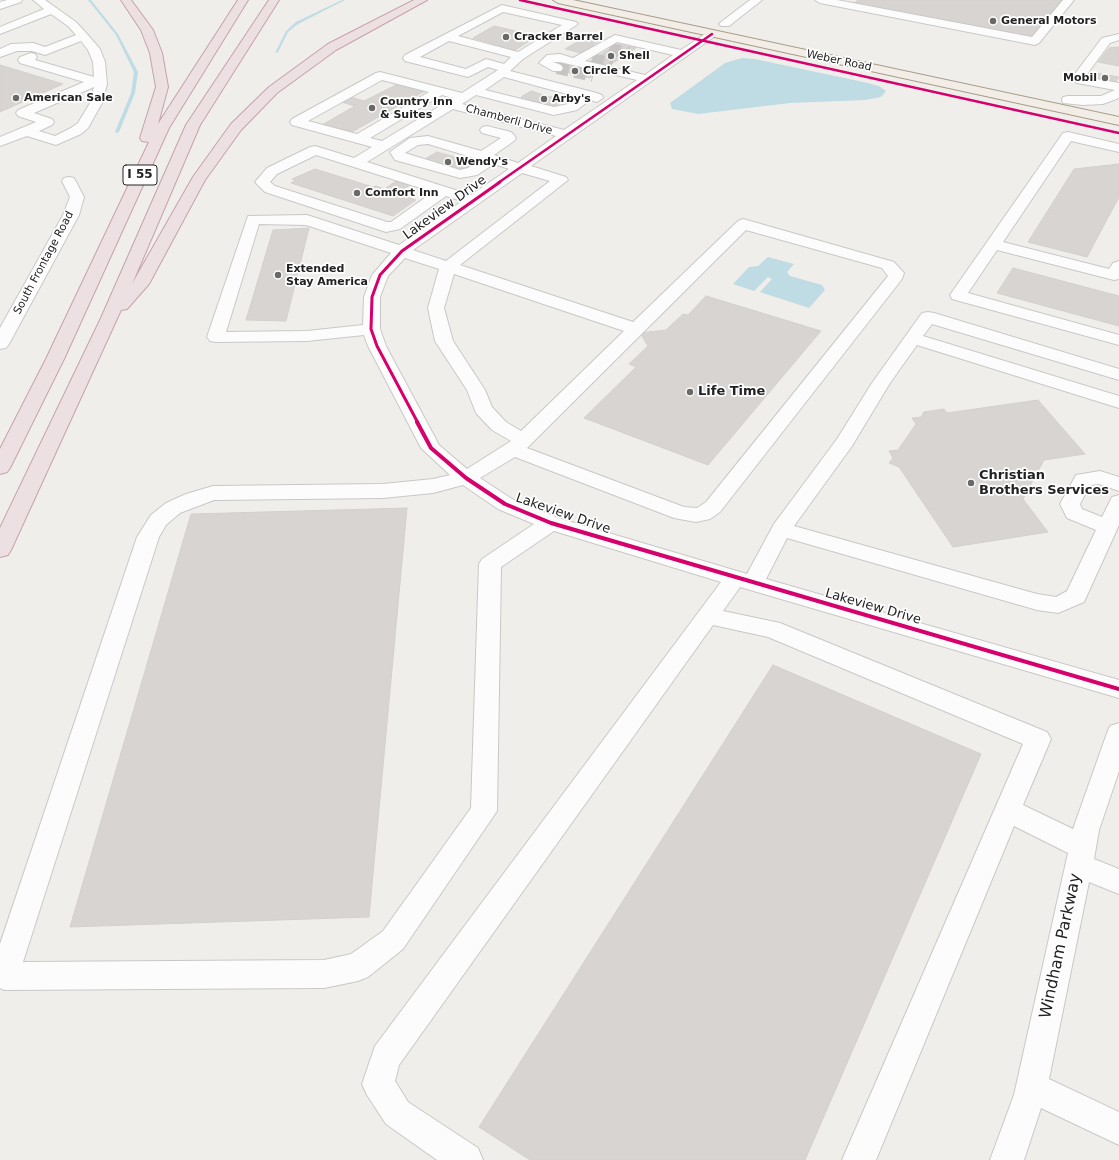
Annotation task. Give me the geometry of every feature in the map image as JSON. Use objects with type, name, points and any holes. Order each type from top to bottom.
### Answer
[{"type":"highway","points":[[55,359],[143,155],[162,87],[156,54],[147,30],[126,0]]},
{"type":"highway","name":"I 55","points":[[0,468],[55,359],[162,128],[243,0]]},
{"type":"highway","name":"I 55","points":[[0,550],[109,318],[193,125],[274,0]]},
{"type":"highway","points":[[109,318],[141,284],[198,180],[236,127],[273,90],[332,47],[419,2],[429,0]]},
{"type":"main road","name":"Weber Road","points":[[558,0],[718,27],[1119,110]]},
{"type":"main road","points":[[627,3],[687,16]]},
{"type":"main road","name":"Weber Road","points":[[718,27],[1119,121]]},
{"type":"street","points":[[0,6],[16,0]]},
{"type":"street","name":"Lakeview Drive","points":[[758,0],[402,251],[380,275],[372,297],[371,329],[377,346],[432,448],[466,478],[505,504],[551,523],[744,581],[1119,689]]},
{"type":"street","points":[[820,0],[1035,41],[1069,0]]},
{"type":"street","points":[[0,17],[39,1],[64,19],[83,36],[94,49],[99,62],[96,103],[83,125],[76,131],[56,141],[27,131]]},
{"type":"street","points":[[356,163],[469,94],[504,71],[519,56],[572,24],[502,8],[409,58],[468,73],[486,63],[504,71],[518,78],[589,95],[613,103]]},
{"type":"street","points":[[0,31],[52,10]]},
{"type":"street","points":[[486,17],[500,20]]},
{"type":"street","points":[[49,24],[64,19]]},
{"type":"street","points":[[542,30],[556,34]]},
{"type":"street","points":[[1118,30],[1106,40],[1077,79],[1119,88]]},
{"type":"street","points":[[83,36],[24,60],[98,83]]},
{"type":"street","points":[[448,37],[519,56]]},
{"type":"street","points":[[593,54],[615,38],[683,54]]},
{"type":"street","points":[[0,43],[15,47],[33,47],[45,51]]},
{"type":"street","points":[[592,76],[603,79],[621,64],[652,46]]},
{"type":"street","points":[[0,53],[15,47]]},
{"type":"street","points":[[557,68],[545,63],[551,58],[593,54],[621,64],[647,79]]},
{"type":"street","points":[[384,146],[297,122],[380,76],[440,91],[490,96],[554,111],[572,107],[589,95]]},
{"type":"street","points":[[490,96],[518,78]]},
{"type":"street","points":[[0,142],[48,122],[23,113],[98,83]]},
{"type":"street","points":[[359,139],[440,91]]},
{"type":"street","points":[[1068,100],[1102,100],[1119,93]]},
{"type":"street","name":"Chamberli Drive","points":[[452,104],[566,135]]},
{"type":"street","points":[[487,130],[506,135],[509,138],[472,172],[460,174],[400,157],[397,154],[398,151],[411,143],[423,140],[467,142],[504,118]]},
{"type":"street","points":[[1119,148],[1068,136],[958,295],[1119,340]]},
{"type":"street","points":[[467,142],[488,158],[561,180],[448,266],[436,308],[444,341],[476,390],[483,409],[518,445],[534,456],[681,513],[696,515],[703,514],[713,506],[896,276],[896,273],[888,265],[743,224],[518,445],[466,478],[433,486],[383,492],[213,493],[193,499],[173,508],[158,520],[148,537],[4,976],[324,974],[358,967],[393,940],[484,811],[490,564],[551,523]]},
{"type":"street","points":[[444,191],[395,226],[386,227],[270,189],[262,182],[272,171],[315,150],[473,200]]},
{"type":"street","name":"South Frontage Road","points":[[0,344],[71,215],[77,197],[68,181]]},
{"type":"street","points":[[371,329],[307,336],[216,337],[253,219],[307,220],[636,330]]},
{"type":"street","points":[[993,244],[1114,275],[1119,266]]},
{"type":"street","points":[[466,1160],[397,1113],[378,1084],[386,1057],[708,616],[744,581],[845,442],[881,383],[928,317],[1119,375]]},
{"type":"street","points":[[913,338],[1119,402]]},
{"type":"street","points":[[1107,527],[1074,513],[1070,504],[1083,480],[1100,477],[1119,484]]},
{"type":"street","points":[[781,529],[1037,602],[1058,605],[1076,596],[1118,505]]},
{"type":"street","points":[[708,616],[772,628],[1038,739],[860,1160]]},
{"type":"street","name":"Windham Parkway","points":[[1007,1160],[1032,1087],[1086,830],[1119,732]]},
{"type":"street","points":[[1008,810],[1119,882]]},
{"type":"street","points":[[1032,1087],[1119,1128]]},
{"type":"water","points":[[742,58],[755,59],[868,83],[879,86],[886,91],[881,97],[865,100],[790,103],[698,114],[672,109],[670,103],[725,63]]},
{"type":"water","points":[[768,257],[794,264],[787,272],[790,276],[822,285],[825,290],[809,308],[760,292],[772,279],[768,277],[754,291],[733,284],[749,267],[758,266]]},
{"type":"building","name":"General Motors","points":[[858,0],[1062,0],[1030,38],[853,4]]},
{"type":"building","name":"Cracker Barrel","points":[[494,26],[538,36],[515,50],[473,38]]},
{"type":"building","name":"Circle K","points":[[584,38],[599,41],[581,53],[565,49]]},
{"type":"building","name":"Shell","points":[[617,44],[636,48],[607,67],[587,63]]},
{"type":"building","points":[[1119,47],[1119,66],[1098,62],[1109,48]]},
{"type":"building","name":"American Sale","points":[[0,65],[63,84],[0,112]]},
{"type":"building","name":"Circle K","points":[[559,66],[567,68],[569,66],[596,73],[590,78],[554,69]]},
{"type":"building","name":"Mobil","points":[[1096,73],[1119,77],[1114,84],[1091,79]]},
{"type":"building","name":"Country Inn & Suites","points":[[398,84],[425,91],[350,133],[322,125],[355,106],[338,101],[347,96],[364,101]]},
{"type":"building","name":"Arby's","points":[[531,91],[566,100],[555,106],[549,104],[546,105],[521,97]]},
{"type":"building","name":"Wendy's","points":[[437,152],[463,159],[462,160],[473,164],[460,172],[423,160]]},
{"type":"building","points":[[1119,164],[1119,197],[1087,257],[1028,242],[1074,169]]},
{"type":"building","name":"Comfort Inn","points":[[315,169],[373,187],[376,186],[416,200],[393,216],[291,183],[296,180],[292,179]]},
{"type":"building","points":[[396,181],[410,185],[399,192],[386,188]]},
{"type":"building","name":"Extended Stay America","points":[[309,228],[286,321],[246,320],[273,230]]},
{"type":"building","points":[[1013,268],[1119,296],[1119,326],[997,293]]},
{"type":"building","name":"Life Time","points":[[706,296],[821,331],[708,465],[584,418],[636,367],[629,364],[648,346],[640,333],[666,330],[683,314],[688,315]]},
{"type":"building","name":"Christian Brothers Services","points":[[1038,400],[1085,454],[1044,460],[1023,499],[1048,532],[953,547],[899,467],[889,463],[893,458],[889,451],[898,450],[916,424],[912,418],[921,417],[924,412],[944,409],[947,413]]},
{"type":"building","points":[[407,508],[369,917],[70,927],[191,514]]},
{"type":"building","points":[[773,665],[981,754],[805,1160],[530,1160],[479,1127]]},
{"type":"waterway","points":[[89,0],[117,35],[136,72],[133,93],[117,132]]},
{"type":"waterway","points":[[276,52],[287,32],[297,23],[344,0]]},
{"type":"tunnel","points":[[609,49],[629,53]]},
{"type":"tunnel","points":[[592,59],[612,64]]},
{"type":"tunnel","points":[[557,68],[593,76]]},
{"type":"cycle path","points":[[520,0],[1119,133]]},
{"type":"cycle path","points":[[712,34],[426,233],[402,251],[380,275],[372,297],[371,329],[377,346],[431,448],[466,478],[505,504],[551,523],[728,576],[1119,689]]},
{"type":"place","name":"General Motors","points":[[993,21]]},
{"type":"place","name":"Cracker Barrel","points":[[506,37]]},
{"type":"place","name":"Shell","points":[[611,56]]},
{"type":"place","name":"Circle K","points":[[575,71]]},
{"type":"place","name":"Mobil","points":[[1105,78]]},
{"type":"place","name":"American Sale","points":[[16,98]]},
{"type":"place","name":"Arby's","points":[[544,99]]},
{"type":"place","name":"Country Inn & Suites","points":[[372,108]]},
{"type":"place","name":"Wendy's","points":[[448,162]]},
{"type":"place","name":"Comfort Inn","points":[[357,193]]},
{"type":"place","name":"Extended Stay America","points":[[278,275]]},
{"type":"place","name":"Life Time","points":[[690,392]]},
{"type":"place","name":"Christian Brothers Services","points":[[971,483]]}]
